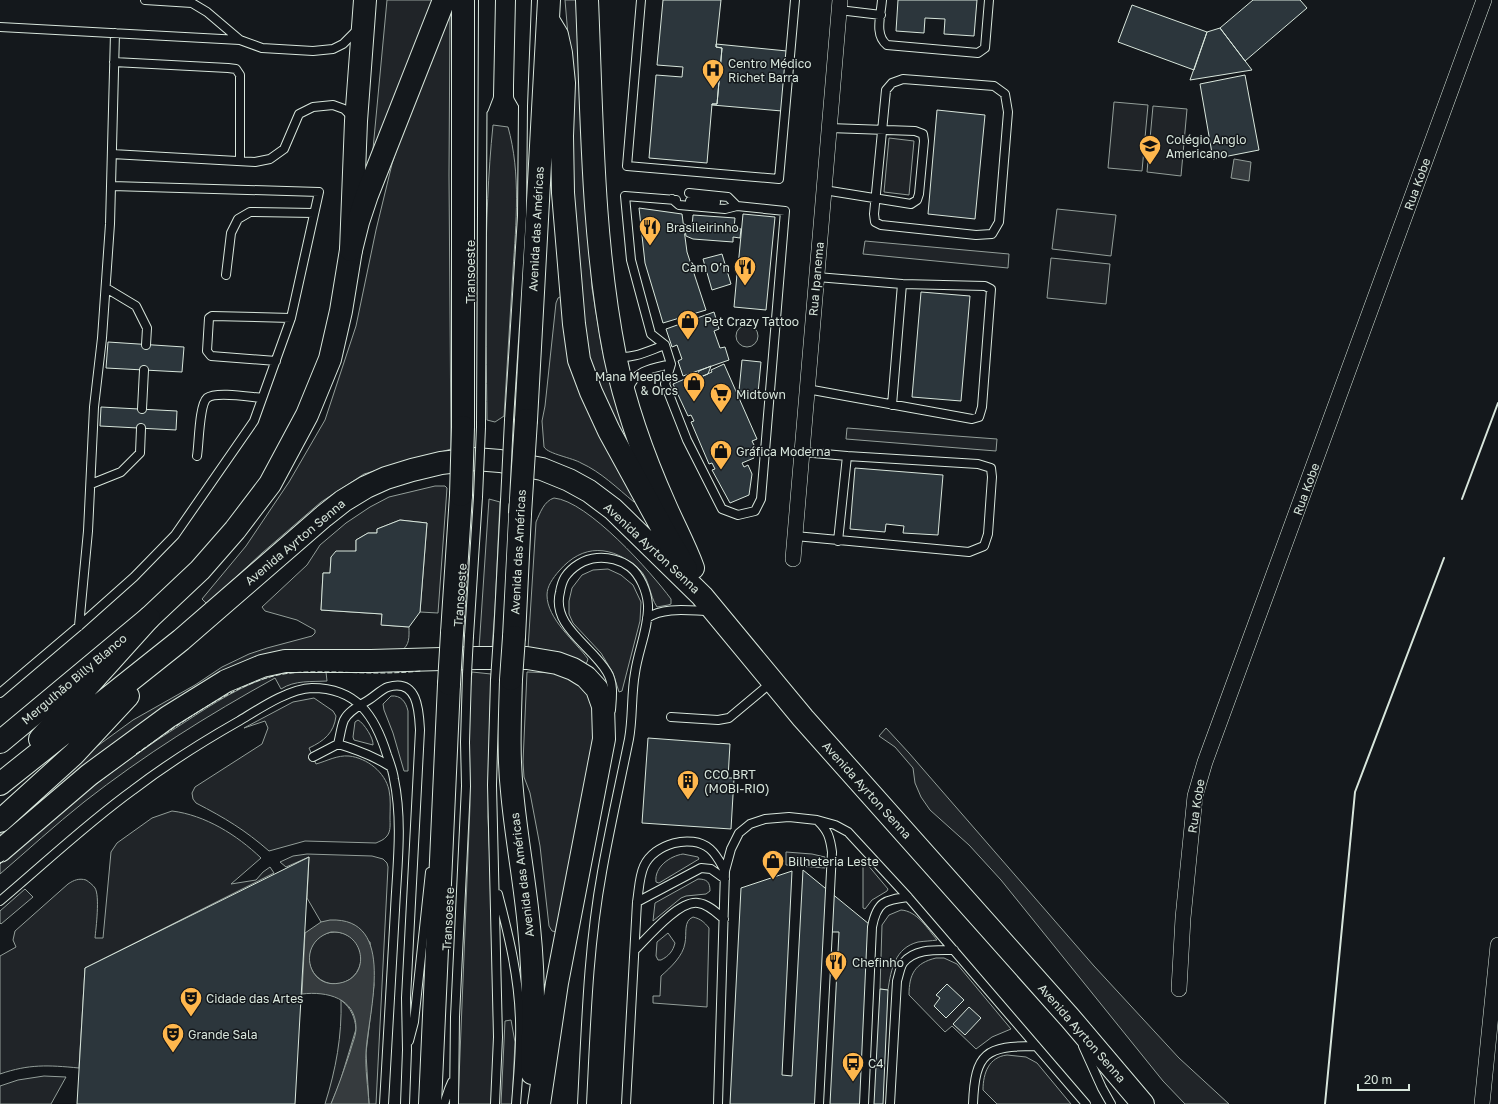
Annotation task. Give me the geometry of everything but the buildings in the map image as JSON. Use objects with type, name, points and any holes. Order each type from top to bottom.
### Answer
[{"type":"main road","points":[[351,250],[356,121],[365,0]]},
{"type":"main road","points":[[0,784],[149,618],[200,570],[235,530],[270,484],[287,455],[307,415],[330,359],[341,311],[351,250],[358,222],[444,0]]},
{"type":"main road","points":[[430,1104],[444,809],[458,679],[472,427],[463,0]]},
{"type":"main road","points":[[586,0],[597,218],[604,290],[615,356],[626,397],[650,469],[665,505],[685,546],[709,604]]},
{"type":"main road","points":[[549,10],[557,35],[562,60],[564,83],[562,136],[563,193],[574,324],[580,360],[591,392],[609,431],[666,535],[709,604]]},
{"type":"main road","name":"Avenida das Américas","points":[[532,1104],[532,985],[526,898],[510,770],[509,739],[503,680],[517,420],[549,10]]},
{"type":"main road","name":"Avenida Ayrton Senna","points":[[0,784],[180,640],[324,516],[343,501],[366,487],[386,478],[412,470],[441,463],[475,459],[500,461],[542,470],[569,480],[613,509],[709,604],[814,730],[1070,1018],[1143,1104]]},
{"type":"main road","name":"Mergulhão Billy Blanco","points":[[0,742],[149,618]]},
{"type":"main road","points":[[0,821],[74,754],[180,640]]},
{"type":"main road","points":[[0,851],[89,775],[168,717],[231,679],[262,666],[285,661],[527,658],[557,663],[573,669],[586,677],[597,689],[603,706],[604,739],[557,984],[539,1104]]},
{"type":"street","name":"Rua Kobe","points":[[1179,989],[1183,918],[1195,796],[1205,762],[1484,0]]},
{"type":"street","name":"Rua Ipanema","points":[[793,559],[840,5]]},
{"type":"street","points":[[1482,1104],[1498,946]]},
{"type":"lane","points":[[145,0],[192,3],[207,12],[240,40]]},
{"type":"lane","name":"Transoeste","points":[[472,427],[483,111],[483,0]]},
{"type":"lane","name":"Transoeste","points":[[483,111],[489,96],[491,0]]},
{"type":"lane","points":[[520,0],[518,96],[523,106]]},
{"type":"lane","points":[[517,420],[523,106],[527,0]]},
{"type":"lane","points":[[640,0],[627,166],[779,179],[795,0]]},
{"type":"lane","points":[[882,0],[879,34],[882,41],[887,45],[978,53],[985,48],[990,0]]},
{"type":"lane","points":[[840,5],[881,15]]},
{"type":"lane","points":[[0,27],[240,40],[262,48],[325,50],[333,49],[343,44],[363,24]]},
{"type":"lane","points":[[79,626],[91,484],[94,407],[106,288],[112,186],[115,33]]},
{"type":"lane","points":[[114,62],[236,69],[240,75],[240,161]]},
{"type":"lane","points":[[903,80],[994,86],[1004,94],[1008,112],[999,222],[992,234],[976,235],[881,225],[875,222],[874,214],[882,130],[886,90],[892,83],[903,80]]},
{"type":"lane","points":[[112,154],[255,162],[270,159],[284,149],[299,114],[313,107],[332,105],[344,109],[356,121]]},
{"type":"lane","points":[[824,190],[911,204],[917,200],[919,194],[924,141],[923,134],[915,131],[829,128]]},
{"type":"lane","points":[[0,693],[134,577],[175,535],[254,421],[291,318],[319,192],[112,186]]},
{"type":"lane","points":[[689,193],[728,197],[737,206]]},
{"type":"lane","points":[[672,199],[679,205],[725,209],[737,206],[785,211],[761,499],[755,511],[738,515],[722,509],[686,440],[665,384],[671,364],[665,345],[651,334],[631,260],[625,196],[672,199],[716,202]]},
{"type":"lane","points":[[226,275],[231,233],[238,219],[250,212],[314,213]]},
{"type":"lane","points":[[807,389],[972,419],[979,417],[982,407],[992,293],[991,289],[985,286],[902,284],[817,277]]},
{"type":"lane","points":[[892,405],[902,284]]},
{"type":"lane","points":[[106,288],[136,306],[147,328],[146,345]]},
{"type":"lane","points":[[276,361],[212,356],[208,354],[209,318],[212,316],[291,318]]},
{"type":"lane","points":[[615,356],[624,358],[644,353],[665,345]]},
{"type":"lane","points":[[626,397],[631,381],[644,371],[671,364]]},
{"type":"lane","points":[[142,409],[144,370]]},
{"type":"lane","points":[[197,456],[202,406],[206,399],[214,395],[262,398]]},
{"type":"lane","points":[[91,484],[121,472],[140,454],[141,428]]},
{"type":"lane","points":[[795,536],[969,552],[984,546],[988,534],[992,477],[991,468],[978,464],[802,452]]},
{"type":"lane","points":[[838,541],[847,456]]},
{"type":"lane","points":[[582,1104],[593,926],[601,873],[629,738],[631,697],[647,618],[647,595],[637,575],[630,567],[620,561],[609,558],[597,558],[584,561],[570,570],[562,582],[558,597],[559,611],[568,627],[600,660],[608,674],[612,691],[611,709],[604,739]]},
{"type":"lane","points":[[647,618],[653,614],[709,604]]},
{"type":"lane","name":"Transoeste","points":[[454,1104],[455,1009],[466,793],[465,742],[458,679]]},
{"type":"lane","points":[[495,1104],[498,1029],[492,785],[503,680]]},
{"type":"lane","points":[[671,717],[718,720],[729,718],[773,682]]},
{"type":"lane","points":[[338,744],[344,720],[349,714],[387,687],[404,687],[412,692],[416,698],[419,708],[420,730],[406,998],[407,1050],[405,1104]]},
{"type":"lane","points":[[0,901],[132,790],[184,754],[279,698],[299,690],[310,688],[325,689],[352,699],[370,715],[381,736],[394,779],[398,806],[398,853],[384,1104]]},
{"type":"lane","points":[[313,757],[338,744],[378,758],[391,767]]},
{"type":"lane","points":[[434,835],[444,809]]},
{"type":"lane","points":[[718,1104],[725,875],[731,849],[739,833],[750,824],[765,819],[789,817],[817,820],[835,825],[848,832],[908,897],[1086,1104]]},
{"type":"lane","points":[[817,820],[827,829],[831,841],[832,852],[819,1104]]},
{"type":"lane","points":[[626,1104],[637,902],[640,879],[644,865],[653,853],[665,845],[680,841],[697,843],[710,848],[718,859],[725,875]]},
{"type":"lane","points":[[407,1050],[414,1022],[431,866]]},
{"type":"lane","points":[[637,902],[701,868],[712,869],[725,875]]},
{"type":"lane","points":[[494,882],[508,930],[519,1002],[520,1022],[516,1104]]},
{"type":"lane","points":[[864,1104],[872,927],[874,915],[878,909],[889,900],[908,897]]},
{"type":"lane","points":[[635,950],[667,918],[684,906],[698,902],[710,908],[724,919]]},
{"type":"lane","points":[[890,1104],[897,981],[902,963],[914,953],[954,950]]},
{"type":"lane","points":[[1070,1018],[1102,1088],[1111,1104]]},
{"type":"lane","points":[[973,1104],[974,1087],[978,1068],[984,1056],[994,1050],[1004,1047],[1036,1046]]},
{"type":"lane","name":"Transoeste","points":[[444,1104],[454,1080]]},
{"type":"shaded area","points":[[387,0],[438,0],[376,148],[373,149]]},
{"type":"shaded area","points":[[565,0],[576,0],[592,288],[602,349],[610,380],[637,463],[596,392],[577,293],[570,59]]},
{"type":"shaded area","points":[[450,13],[449,175],[451,449],[364,474],[321,502],[262,553],[207,604],[202,599],[246,546],[289,482],[325,420],[356,326],[376,230],[392,164],[407,117]]},
{"type":"shaded area","points":[[1114,102],[1148,105],[1142,171],[1108,168]]},
{"type":"shaded area","points":[[1153,106],[1187,109],[1181,176],[1147,172]]},
{"type":"shaded area","points":[[493,125],[508,127],[515,162],[516,180],[515,234],[504,416],[495,422],[487,420],[486,309],[486,236]]},
{"type":"shaded area","points":[[889,138],[914,141],[909,195],[884,192]]},
{"type":"shaded area","points":[[1234,159],[1251,162],[1249,181],[1231,178]]},
{"type":"shaded area","points":[[1057,209],[1116,215],[1111,256],[1052,249]]},
{"type":"shaded area","points":[[865,241],[1009,254],[1008,268],[863,254]]},
{"type":"shaded area","points":[[1051,258],[1110,264],[1106,304],[1047,298]]},
{"type":"shaded area","points":[[562,296],[637,501],[634,502],[595,471],[577,461],[550,452],[544,447],[542,421],[545,406],[556,303],[558,298]]},
{"type":"shaded area","points":[[747,325],[755,328],[758,336],[755,344],[747,347],[739,344],[736,336],[739,328]]},
{"type":"shaded area","points":[[847,428],[997,439],[996,451],[846,439]]},
{"type":"shaded area","points":[[435,486],[445,486],[447,488],[438,613],[420,612],[427,523],[400,520],[377,529],[377,533],[368,533],[356,540],[356,551],[331,557],[330,573],[323,573],[321,610],[382,614],[382,625],[409,627],[408,640],[404,649],[401,651],[299,652],[123,737],[97,755],[0,835],[0,830],[96,747],[133,720],[195,685],[222,667],[249,654],[312,636],[315,633],[315,630],[297,620],[265,611],[262,607],[307,565],[320,545],[346,523],[370,507],[389,497]]},
{"type":"shaded area","points":[[554,498],[568,502],[584,511],[601,524],[649,572],[671,599],[671,604],[657,607],[643,573],[629,561],[618,555],[598,550],[578,556],[568,562],[549,585],[547,592],[548,604],[557,621],[588,659],[584,666],[528,649],[536,522],[545,505]]},
{"type":"shaded area","points":[[489,499],[500,502],[495,608],[492,649],[479,649]]},
{"type":"shaded area","points":[[608,569],[621,575],[633,585],[641,602],[640,621],[622,691],[619,692],[613,673],[601,653],[573,623],[569,614],[569,601],[572,588],[582,575],[593,570]]},
{"type":"shaded area","points":[[326,672],[327,681],[297,683],[281,689],[275,678],[225,706],[153,752],[84,802],[0,874],[0,864],[113,771],[161,738],[218,701],[252,683],[280,674]]},
{"type":"shaded area","points":[[472,672],[491,674],[488,817],[494,955],[494,1066],[491,1104],[458,1104],[470,806],[469,701]]},
{"type":"shaded area","points":[[527,672],[557,673],[584,686],[599,720],[557,932],[552,931],[549,926],[540,846],[530,793],[524,777],[523,762]]},
{"type":"shaded area","points":[[391,696],[400,698],[406,705],[408,711],[408,771],[404,771],[393,733],[384,710],[383,704]]},
{"type":"shaded area","points":[[314,698],[333,711],[336,716],[331,732],[324,739],[309,748],[316,764],[336,757],[349,756],[356,757],[374,767],[384,777],[389,790],[389,832],[385,838],[376,843],[305,841],[269,851],[234,825],[196,803],[193,799],[192,793],[195,787],[262,744],[268,728],[265,721],[244,728],[293,702]]},
{"type":"shaded area","points":[[358,720],[368,731],[373,745],[354,740],[355,722]]},
{"type":"shaded area","points":[[886,728],[1094,966],[1179,1058],[1229,1104],[1185,1104],[1163,1081],[1001,880],[969,845],[930,810],[921,797],[915,783],[913,768],[895,747],[879,736]]},
{"type":"shaded area","points":[[172,811],[196,817],[220,827],[242,842],[261,858],[231,884],[256,880],[270,867],[274,873],[85,968],[79,1068],[39,1066],[20,1068],[0,1074],[0,956],[16,947],[13,940],[15,931],[68,884],[74,880],[81,879],[86,880],[95,888],[97,898],[97,920],[95,938],[103,938],[111,852],[117,843],[152,818]]},
{"type":"shaded area","points":[[786,852],[812,854],[825,857],[825,868],[786,865]]},
{"type":"shaded area","points":[[307,854],[372,856],[383,859],[387,863],[376,1104],[369,1104],[366,1053],[374,985],[370,942],[321,922],[307,898],[309,857],[286,867],[280,862],[293,856]]},
{"type":"shaded area","points":[[683,854],[698,857],[699,859],[659,883],[656,882],[656,877],[660,867],[673,857]]},
{"type":"shaded area","points":[[867,864],[888,889],[872,900],[865,909],[863,908],[863,865]]},
{"type":"shaded area","points":[[698,879],[707,882],[710,891],[706,894],[681,898],[653,921],[655,903]]},
{"type":"shaded area","points":[[25,889],[33,897],[1,924],[0,911]]},
{"type":"shaded area","points":[[901,910],[912,913],[917,917],[937,940],[918,942],[904,949],[899,954],[893,967],[888,990],[880,989],[882,925],[889,915]]},
{"type":"shaded area","points":[[693,917],[702,921],[709,928],[707,1007],[653,1003],[653,996],[660,996],[661,976],[679,957],[684,948],[688,921]]},
{"type":"shaded area","points":[[330,920],[351,923],[365,934],[372,950],[374,970],[373,992],[366,1052],[369,1104],[331,1104],[355,1037],[356,1028],[355,1018],[346,1003],[321,994],[302,994],[305,933],[321,922]],"holes":[[[331,932],[342,933],[351,938],[357,946],[360,954],[360,964],[357,972],[350,979],[340,983],[329,983],[320,979],[313,973],[310,964],[310,954],[313,945],[320,937]]]},
{"type":"shaded area","points":[[335,932],[349,936],[357,944],[361,958],[357,972],[349,980],[335,984],[321,980],[313,972],[309,958],[313,944],[321,936]]},
{"type":"shaded area","points":[[668,933],[675,943],[674,946],[668,955],[661,960],[658,960],[656,956],[657,942]]},
{"type":"shaded area","points":[[936,958],[944,958],[957,964],[1011,1029],[992,1037],[976,1049],[952,1026],[945,1032],[909,995],[910,981],[915,970],[923,963]]},
{"type":"shaded area","points":[[341,1000],[352,1013],[356,1029],[340,1082],[331,1104],[325,1104],[338,1052]]},
{"type":"shaded area","points":[[511,1020],[515,1042],[512,1104],[501,1104],[505,1021]]},
{"type":"shaded area","points":[[1007,1055],[1026,1057],[1037,1063],[1071,1104],[997,1104],[983,1090],[984,1078],[991,1062],[1001,1056]]},
{"type":"shaded area","points":[[44,1076],[66,1077],[51,1104],[0,1104],[0,1086],[18,1080]]},
{"type":"fence","points":[[136,754],[224,697],[242,687],[278,675],[300,672],[389,673],[421,671]]},
{"type":"fence","points":[[0,864],[5,859]]},
{"type":"wall","points":[[1462,499],[1498,403]]},
{"type":"wall","points":[[1325,1104],[1355,792],[1444,558]]},
{"type":"place","name":"Centro Médico Richet Barra","points":[[713,90]]},
{"type":"place","name":"Colégio Anglo Americano","points":[[1150,166]]},
{"type":"place","name":"Brasileirinho","points":[[650,246]]},
{"type":"place","name":"Càm O’n","points":[[745,286]]},
{"type":"place","name":"Pet Crazy Tattoo","points":[[688,340]]},
{"type":"place","name":"Mana Meeples & Orcs","points":[[694,402]]},
{"type":"place","name":"Midtown","points":[[721,414]]},
{"type":"place","name":"Gráfica Moderna","points":[[721,470]]},
{"type":"place","name":"CCO BRT (MOBI-RIO)","points":[[688,800]]},
{"type":"place","name":"Bilheteria Leste","points":[[773,880]]},
{"type":"place","name":"Chefinho","points":[[836,982]]},
{"type":"place","name":"Cidade das Artes","points":[[191,1018]]},
{"type":"place","name":"Grande Sala","points":[[173,1054]]},
{"type":"place","name":"C4","points":[[853,1082]]}]
